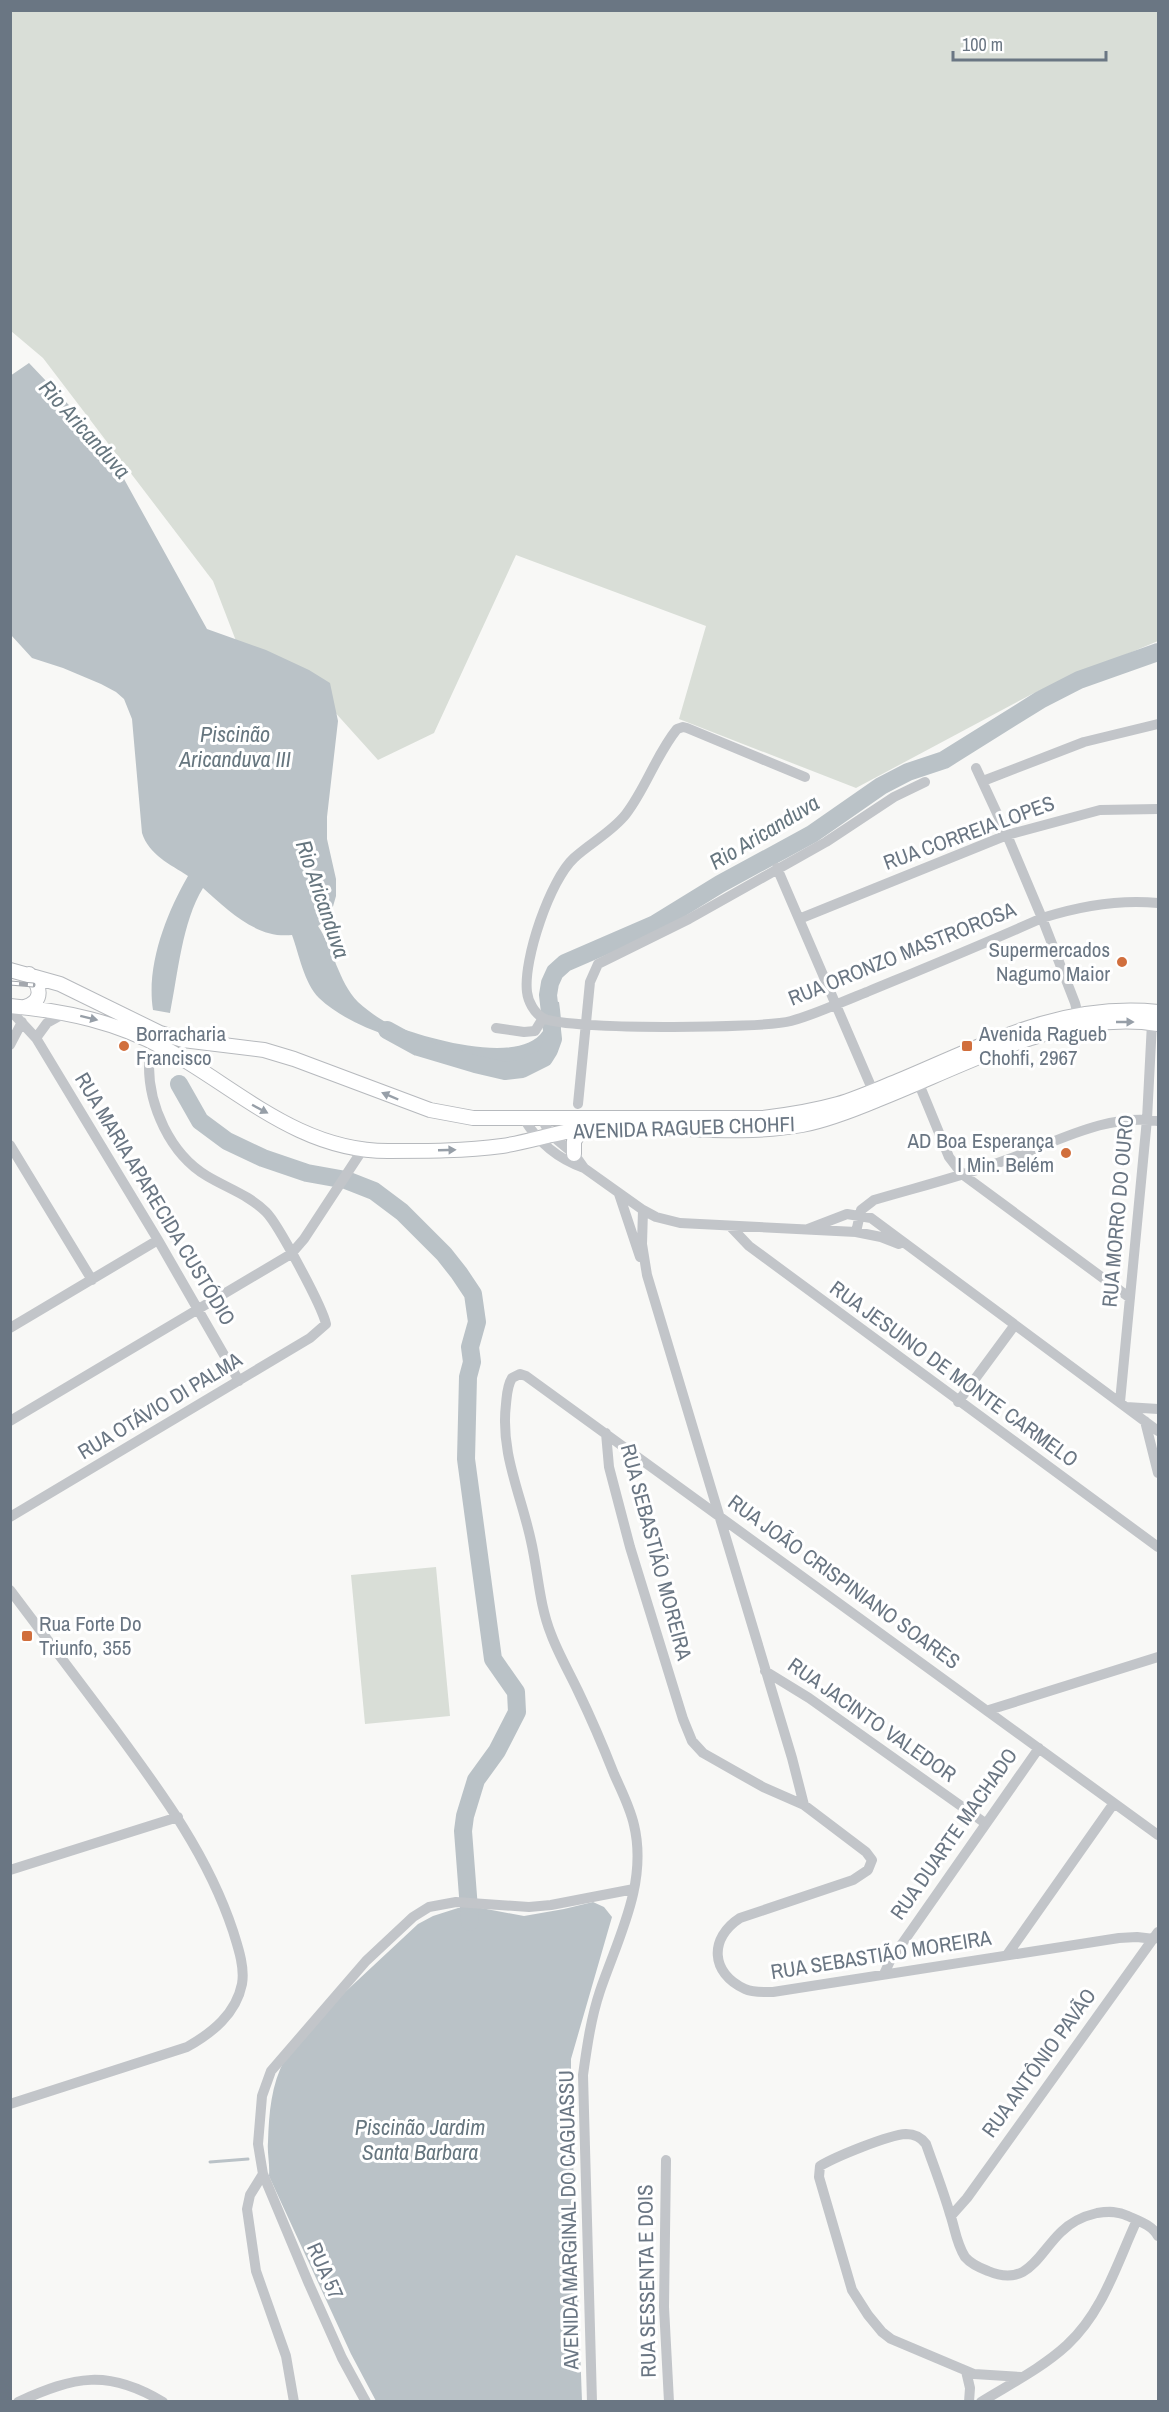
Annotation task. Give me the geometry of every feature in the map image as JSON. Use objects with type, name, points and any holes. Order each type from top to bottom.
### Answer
[{"type":"main road","name":"AVENIDA RAGUEB CHOHFI","points":[[10,970],[60,984],[160,1033],[183,1040],[264,1050],[430,1110],[473,1118],[543,1119],[609,1116],[762,1118],[808,1111],[840,1103],[1019,1030],[1118,1010],[1156,1020]]},
{"type":"main road","points":[[15,1008],[35,1003],[39,995],[38,984],[29,974]]},
{"type":"main road","name":"AVENIDA RAGUEB CHOHFI","points":[[15,1008],[92,1018],[137,1035],[169,1050],[252,1105],[286,1123],[324,1140],[383,1151],[503,1146],[550,1134],[582,1129],[727,1130],[793,1126],[847,1112],[1079,1019]]},
{"type":"main road","points":[[573,1154],[574,1141],[582,1129]]},
{"type":"street","points":[[983,781],[1084,742],[1158,724]]},
{"type":"street","points":[[496,1028],[524,1032],[535,1030],[546,1019],[536,1012],[530,1003],[526,979],[550,894],[570,862],[625,816],[677,729],[687,728],[805,777]]},
{"type":"street","points":[[976,768],[1042,918],[1079,1019]]},
{"type":"street","points":[[578,1104],[590,982],[594,970],[602,961],[689,919],[826,842],[894,797],[925,782]]},
{"type":"street","name":"RUA CORREIA LOPES","points":[[800,919],[1007,835],[1100,810],[1158,808]]},
{"type":"street","points":[[777,868],[873,1091]]},
{"type":"street","name":"RUA ORONZO MASTROROSA","points":[[546,1019],[586,1024],[774,1025],[836,1005],[1042,918],[1110,903],[1158,903]]},
{"type":"street","name":"RUA MARIA APARECIDA CUSTÓDIO","points":[[15,1008],[22,1022],[36,1038],[158,1240],[239,1381]]},
{"type":"street","points":[[36,1038],[47,1023],[67,1013]]},
{"type":"street","name":"RUA MORRO DO OURO","points":[[1123,1405],[1130,1298],[1153,1120],[1156,1020]]},
{"type":"street","points":[[10,1045],[22,1022]]},
{"type":"street","points":[[149,1063],[153,1099],[159,1118],[174,1144],[188,1162],[206,1176],[242,1194],[267,1213],[291,1254]]},
{"type":"street","points":[[919,1084],[949,1156],[962,1174],[1130,1298]]},
{"type":"street","points":[[524,1119],[536,1138],[568,1163],[584,1168]]},
{"type":"street","points":[[543,1119],[550,1134],[573,1154],[584,1168],[619,1194],[656,1217],[680,1223],[856,1232],[881,1237],[908,1248]]},
{"type":"street","points":[[856,1232],[859,1215],[864,1206],[874,1200],[1004,1161],[1103,1124],[1118,1120],[1153,1120]]},
{"type":"street","points":[[10,1145],[92,1280]]},
{"type":"street","points":[[10,1421],[291,1254],[304,1239],[363,1149]]},
{"type":"street","points":[[619,1194],[634,1244],[644,1265],[720,1516],[804,1805]]},
{"type":"street","points":[[643,1210],[644,1265]]},
{"type":"street","points":[[808,1229],[838,1216],[859,1215],[882,1225],[908,1248],[1158,1430]]},
{"type":"street","name":"RUA JESUINO DE MONTE CARMELO","points":[[730,1226],[749,1246],[1158,1547]]},
{"type":"street","points":[[10,1328],[158,1240]]},
{"type":"street","name":"RUA OTÁVIO DI PALMA","points":[[10,1517],[310,1338],[326,1324],[291,1254]]},
{"type":"street","points":[[958,1402],[1014,1326]]},
{"type":"street","name":"RUA JOÃO CRISPINIANO SOARES","points":[[508,1387],[512,1378],[517,1375],[526,1376],[989,1710],[1158,1835]]},
{"type":"street","name":"AVENIDA MARGINAL DO CAGUASSU","points":[[508,1387],[505,1440],[510,1470],[531,1540],[537,1580],[549,1630],[600,1738],[628,1806],[636,1844],[634,1889],[624,1927],[600,1991],[589,2032],[582,2099],[592,2402]]},
{"type":"street","points":[[1123,1405],[1158,1409]]},
{"type":"street","points":[[1145,1421],[1158,1473]]},
{"type":"street","name":"RUA SEBASTIÃO MOREIRA","points":[[606,1433],[609,1467],[630,1547],[683,1719],[692,1741],[710,1758],[763,1787],[804,1805],[866,1852],[872,1860],[863,1875],[853,1880],[754,1913],[728,1926],[717,1946],[720,1964],[735,1983],[746,1989],[773,1992],[1119,1938],[1137,1937],[1155,1942]]},
{"type":"street","points":[[10,1590],[178,1817],[223,1900],[242,1962],[242,1984],[233,2005],[222,2022],[206,2036],[187,2047],[10,2104]]},
{"type":"street","points":[[989,1710],[1158,1656]]},
{"type":"street","name":"RUA JACINTO VALEDOR","points":[[765,1671],[809,1698],[985,1823]]},
{"type":"street","name":"RUA DUARTE MACHADO","points":[[884,1974],[890,1961],[1039,1748]]},
{"type":"street","points":[[1007,1955],[1114,1803]]},
{"type":"street","points":[[10,1870],[178,1817]]},
{"type":"street","name":"RUA 57","points":[[366,2402],[342,2358],[262,2169],[259,2151],[262,2096],[271,2071],[366,1961],[413,1917],[429,1907],[456,1902],[482,1902],[529,1907],[634,1889]]},
{"type":"street","name":"RUA ANTÔNIO PAVÃO","points":[[951,2216],[967,2198],[1155,1942]]},
{"type":"street","points":[[1021,2377],[985,2376],[966,2371],[882,2332],[852,2290],[819,2177],[820,2166],[894,2136],[916,2135],[926,2144],[951,2216],[958,2244],[966,2258],[986,2271],[1012,2276],[1023,2273],[1034,2264],[1062,2230],[1087,2216],[1106,2211],[1120,2212],[1137,2220],[1150,2227],[1158,2236]]},
{"type":"street","name":"RUA SESSENTA E DOIS","points":[[666,2160],[664,2307],[669,2402]]},
{"type":"street","points":[[262,2169],[250,2195],[247,2209],[256,2271],[286,2356],[294,2402]]},
{"type":"street","points":[[981,2402],[1067,2345],[1090,2319],[1108,2288],[1137,2220]]},
{"type":"street","points":[[966,2371],[970,2388],[969,2402]]},
{"type":"street","points":[[18,2402],[75,2382],[99,2379],[120,2381],[163,2402]]},
{"type":"shaded area","points":[[10,11],[1158,11],[1158,641],[1034,693],[856,788],[679,719],[706,626],[516,555],[434,733],[378,760],[332,709],[261,706],[213,581],[43,358],[11,331]]},
{"type":"shaded area","points":[[436,1567],[450,1716],[365,1724],[351,1575]]},
{"type":"water","name":"Piscinão Aricanduva III","points":[[29,363],[103,441],[207,629],[266,650],[309,670],[330,683],[338,721],[327,817],[327,839],[336,879],[336,896],[330,917],[318,926],[351,994],[370,1012],[392,1025],[448,1042],[494,1048],[514,1047],[531,1041],[543,1031],[547,1024],[548,1000],[559,1002],[561,1031],[554,1046],[549,1050],[516,1064],[487,1064],[408,1042],[360,1025],[332,1008],[314,992],[292,935],[279,935],[255,928],[233,914],[203,888],[185,932],[170,1013],[153,1010],[152,976],[155,958],[165,923],[188,876],[155,853],[145,841],[142,833],[132,719],[124,699],[116,692],[63,668],[32,658],[11,635],[10,376]]},
{"type":"water","name":"Piscinão Jardim Santa Barbara","points":[[593,1902],[604,1907],[612,1917],[571,2059],[582,2401],[376,2401],[351,2354],[269,2176],[270,2110],[280,2069],[285,2059],[343,1994],[418,1924],[433,1916],[458,1908],[481,1908],[524,1916]]},
{"type":"waterway","name":"Rio Aricanduva","points":[[387,1030],[418,1047],[475,1064],[505,1071],[522,1069],[544,1058],[549,1050],[553,1039],[548,995],[550,983],[555,972],[565,963],[655,924],[720,884],[812,834],[881,786],[908,772],[944,760],[1040,700],[1079,680],[1158,652]]},
{"type":"waterway","points":[[179,1084],[200,1121],[227,1141],[263,1158],[307,1173],[346,1180],[374,1191],[402,1212],[444,1254],[473,1294],[477,1322],[470,1347],[472,1362],[468,1377],[466,1459],[493,1659],[516,1692],[517,1712],[497,1751],[476,1780],[465,1816],[463,1831],[470,1922]]},
{"type":"waterway","points":[[210,2162],[248,2159]]},
{"type":"railway","points":[[10,983],[33,985]]},
{"type":"place","name":"Supermercados Nagumo Maior","points":[[1122,962]]},
{"type":"place","name":"Borracharia Francisco","points":[[124,1046]]},
{"type":"place","name":"Avenida Ragueb Chohfi, 2967","points":[[967,1046]]},
{"type":"place","name":"AD Boa Esperança I Min. Belém","points":[[1066,1153]]},
{"type":"place","name":"Rua Forte Do Triunfo, 355","points":[[27,1636]]}]
